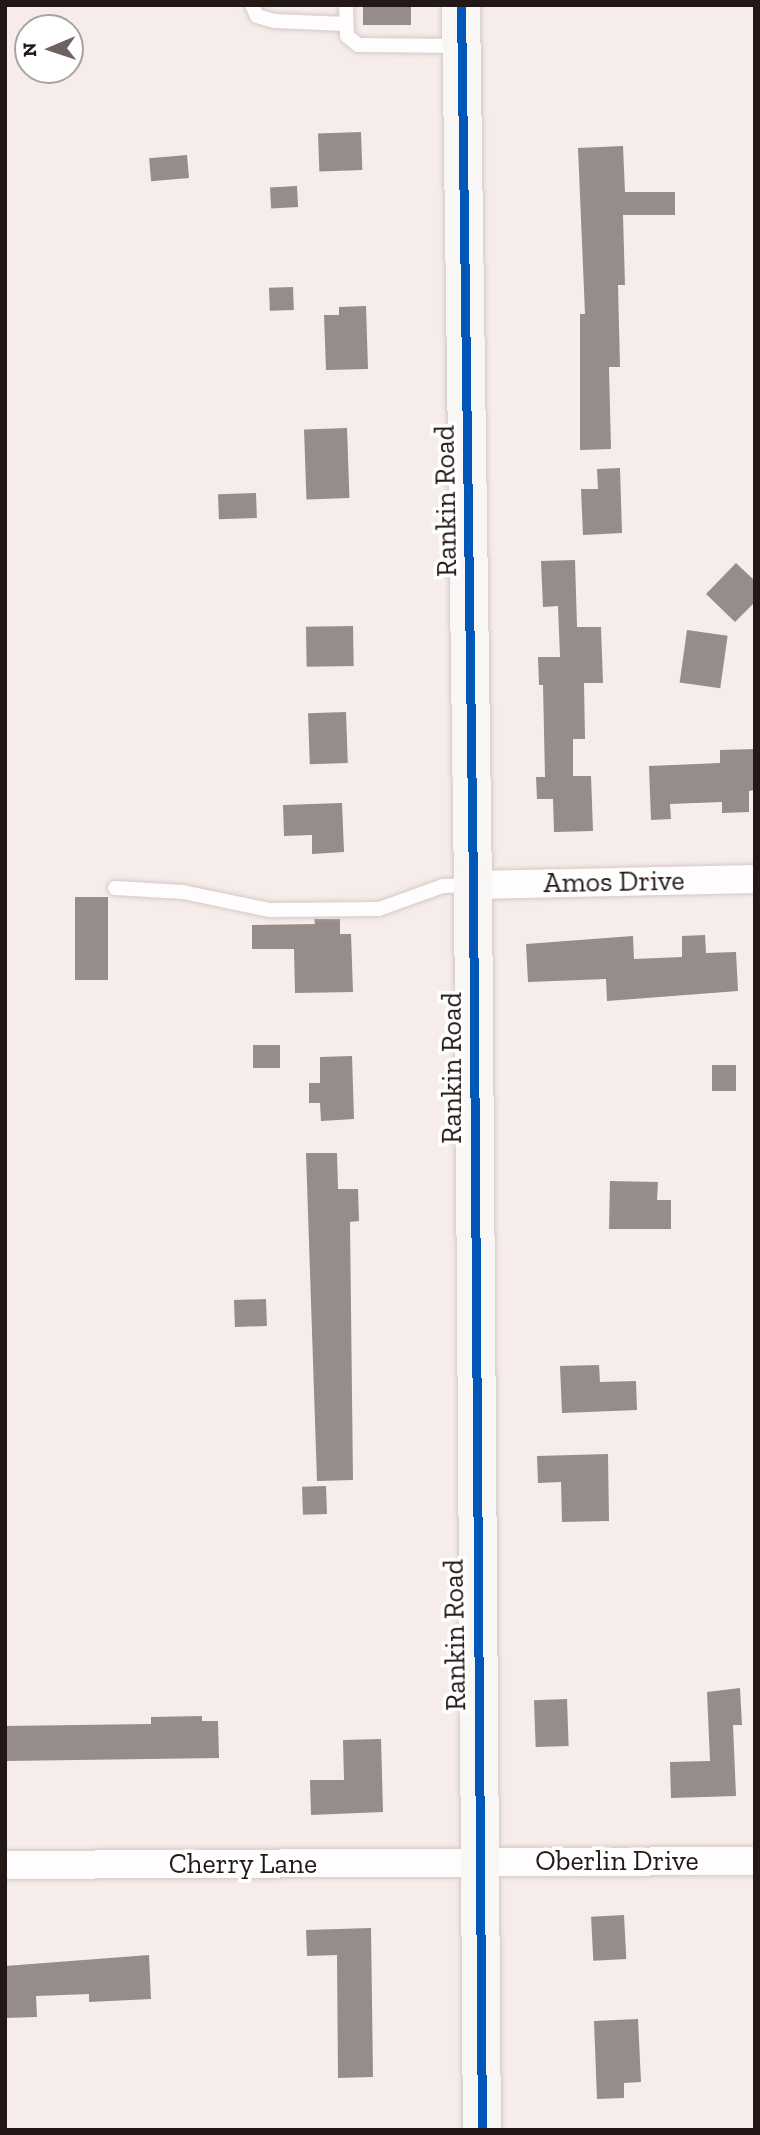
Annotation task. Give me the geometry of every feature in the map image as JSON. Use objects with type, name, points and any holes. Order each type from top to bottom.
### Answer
[{"type":"street","name":"Rankin Road","points":[[461,5],[473,885],[482,2130]]},
{"type":"street","name":"Amos Drive","points":[[473,885],[755,879]]},
{"type":"street","name":"Oberlin Drive","points":[[480,1862],[755,1861]]},
{"type":"street","name":"Cherry Lane","points":[[5,1865],[480,1862]]},
{"type":"lane","points":[[252,5],[257,16],[274,21],[346,24]]},
{"type":"lane","points":[[346,5],[347,36],[358,45],[462,46]]},
{"type":"lane","points":[[115,888],[183,891],[270,910],[366,909],[403,903],[443,886],[473,885]]},
{"type":"building","points":[[363,5],[411,5],[411,25],[363,25]]},
{"type":"building","points":[[361,132],[362,170],[319,171],[318,134]]},
{"type":"building","points":[[623,146],[625,192],[675,192],[675,215],[623,215],[625,285],[618,285],[620,367],[609,367],[611,449],[580,450],[580,314],[585,314],[578,148]]},
{"type":"building","points":[[187,155],[189,178],[151,181],[149,158]]},
{"type":"building","points":[[297,186],[298,207],[271,208],[270,187]]},
{"type":"building","points":[[293,287],[294,310],[270,311],[269,288]]},
{"type":"building","points":[[366,306],[368,369],[326,370],[324,315],[339,315],[339,307]]},
{"type":"building","points":[[347,428],[349,498],[306,499],[304,430]]},
{"type":"building","points":[[620,468],[622,533],[583,535],[581,489],[598,489],[597,469]]},
{"type":"building","points":[[256,493],[257,518],[219,519],[218,494]]},
{"type":"building","points":[[575,560],[577,627],[601,627],[603,683],[584,683],[585,739],[573,739],[573,776],[591,776],[593,831],[554,832],[553,799],[537,799],[536,777],[545,777],[543,685],[539,685],[538,657],[560,657],[558,606],[543,607],[541,561]]},
{"type":"building","points":[[736,563],[755,581],[755,602],[735,622],[706,594]]},
{"type":"building","points":[[353,626],[354,666],[307,667],[306,627]]},
{"type":"building","points":[[687,630],[728,636],[720,688],[680,682]]},
{"type":"building","points":[[346,712],[348,763],[310,764],[308,713]]},
{"type":"building","points":[[755,749],[755,790],[749,791],[749,812],[722,813],[722,802],[670,804],[671,819],[651,820],[649,766],[720,763],[720,750]]},
{"type":"building","points":[[342,803],[344,852],[312,854],[312,835],[284,836],[283,805]]},
{"type":"building","points":[[75,897],[108,897],[108,980],[75,980]]},
{"type":"building","points":[[314,919],[340,919],[340,934],[351,934],[353,992],[295,993],[294,949],[252,949],[252,925],[315,924]]},
{"type":"building","points":[[705,935],[706,953],[736,952],[738,991],[607,1001],[606,979],[528,982],[526,944],[633,936],[634,959],[682,957],[682,936]]},
{"type":"building","points":[[253,1045],[280,1045],[280,1068],[253,1068]]},
{"type":"building","points":[[352,1056],[354,1119],[321,1121],[320,1103],[309,1103],[309,1083],[320,1083],[320,1057]]},
{"type":"building","points":[[712,1065],[736,1065],[736,1091],[712,1091]]},
{"type":"building","points":[[306,1153],[337,1153],[338,1189],[358,1189],[359,1221],[350,1222],[353,1480],[317,1481]]},
{"type":"building","points":[[610,1181],[658,1182],[657,1200],[671,1200],[671,1229],[609,1229]]},
{"type":"building","points":[[266,1299],[267,1326],[235,1327],[234,1300]]},
{"type":"building","points":[[599,1365],[600,1382],[636,1381],[637,1410],[562,1413],[560,1366]]},
{"type":"building","points":[[608,1454],[609,1521],[562,1522],[561,1482],[538,1483],[537,1456]]},
{"type":"building","points":[[326,1486],[327,1514],[303,1515],[302,1487]]},
{"type":"building","points":[[740,1688],[742,1725],[733,1725],[736,1796],[671,1798],[670,1762],[710,1761],[707,1692]]},
{"type":"building","points":[[567,1699],[569,1746],[536,1747],[534,1700]]},
{"type":"building","points":[[202,1716],[202,1721],[218,1721],[219,1758],[5,1761],[5,1726],[151,1724],[151,1717]]},
{"type":"building","points":[[381,1739],[383,1812],[311,1815],[310,1780],[344,1780],[343,1740]]},
{"type":"building","points":[[624,1915],[626,1959],[593,1961],[591,1917]]},
{"type":"building","points":[[371,1928],[373,2077],[338,2078],[337,1955],[307,1956],[306,1930]]},
{"type":"building","points":[[149,1955],[151,1999],[89,2002],[89,1994],[36,1996],[37,2017],[5,2018],[5,1966]]},
{"type":"building","points":[[638,2019],[641,2082],[624,2083],[624,2098],[597,2099],[594,2021]]},
{"type":"cycle path","points":[[461,5],[473,885],[482,2130]]}]
